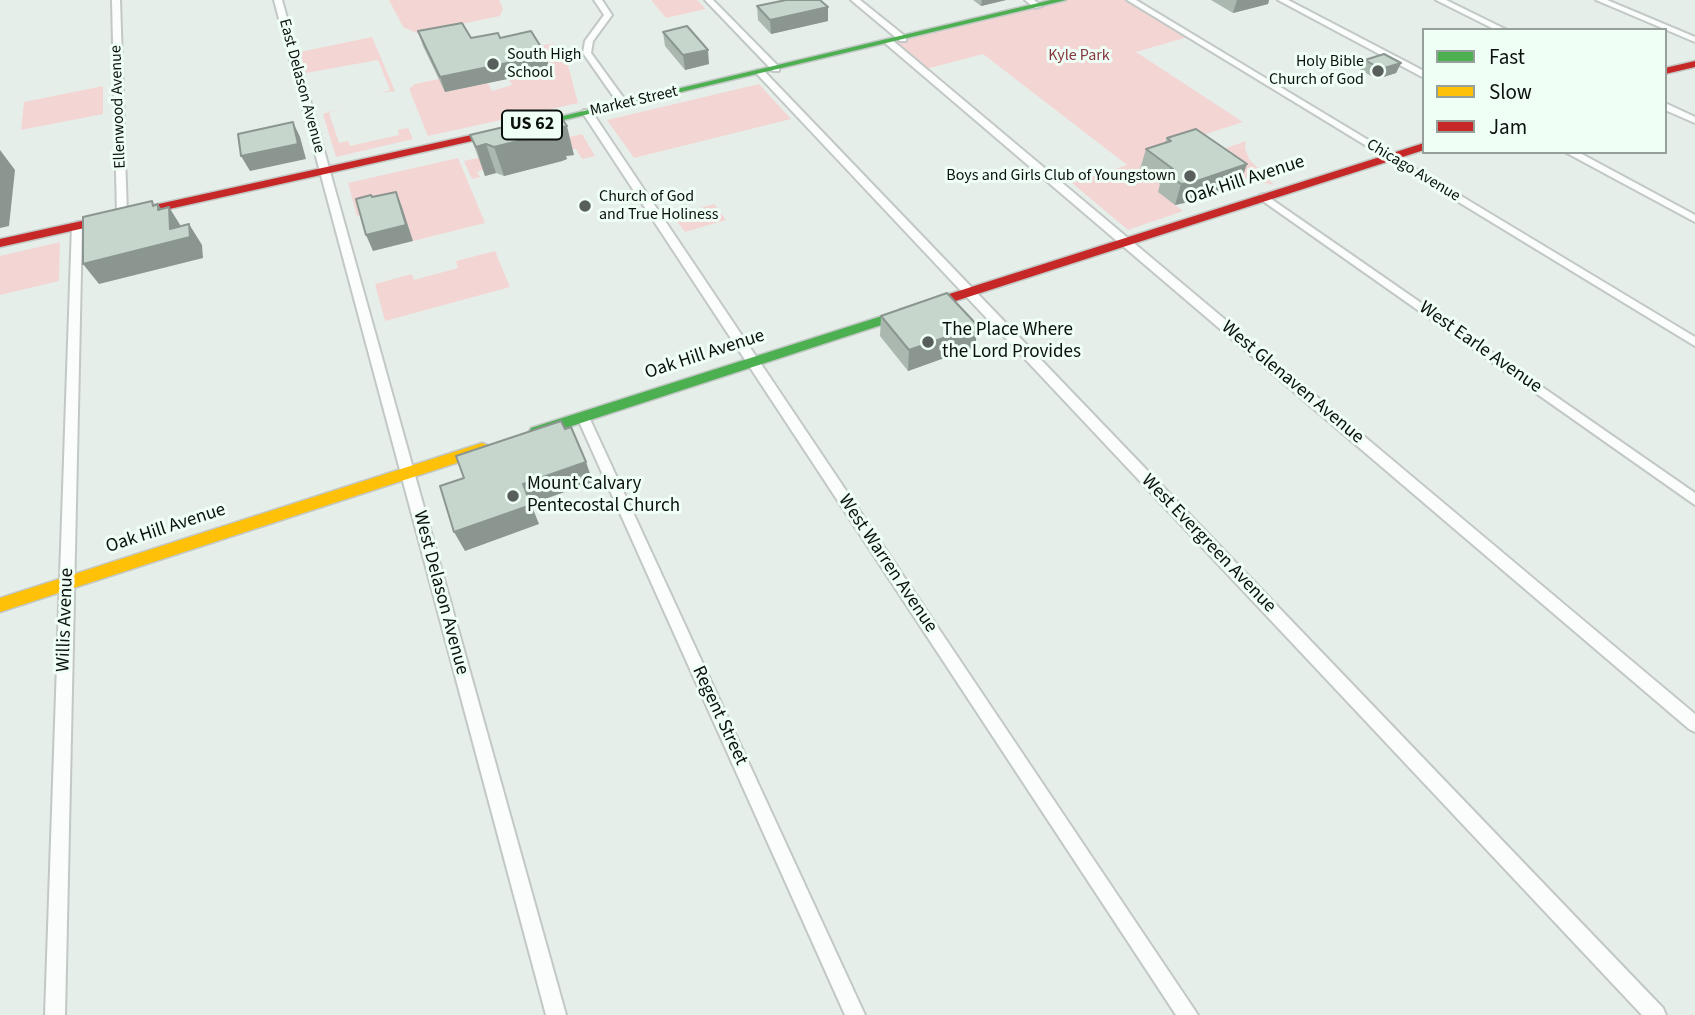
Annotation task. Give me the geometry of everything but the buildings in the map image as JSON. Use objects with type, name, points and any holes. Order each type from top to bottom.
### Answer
[{"type":"street","name":"Ellenwood Avenue","points":[[116,0],[122,215]]},
{"type":"street","name":"East Delason Avenue","points":[[278,0],[324,172]]},
{"type":"street","points":[[598,0],[608,15],[589,41],[587,53],[623,104]]},
{"type":"street","name":"West Evergreen Avenue","points":[[709,0],[768,71],[968,292],[1656,1015]]},
{"type":"street","name":"West Glenaven Avenue","points":[[855,0],[896,41],[1125,242],[1695,724]]},
{"type":"street","name":"Market Street","points":[[0,243],[587,113],[896,41],[1033,3],[1062,0]]},
{"type":"street","name":"Chicago Avenue","points":[[1131,0],[1695,342]]},
{"type":"street","points":[[1282,0],[1422,74]]},
{"type":"street","points":[[1440,0],[1499,28]]},
{"type":"street","points":[[1600,0],[1666,28]]},
{"type":"street","points":[[1667,28],[1695,40]]},
{"type":"street","points":[[1667,71],[1695,64]]},
{"type":"street","points":[[1667,107],[1695,120]]},
{"type":"street","name":"West Warren Avenue","points":[[587,113],[1188,1015]]},
{"type":"street","name":"Oak Hill Avenue","points":[[523,436],[1422,147]]},
{"type":"street","points":[[1574,154],[1695,219]]},
{"type":"street","name":"West Delason Avenue","points":[[324,172],[556,1015]]},
{"type":"street","name":"West Earle Avenue","points":[[1264,197],[1695,500]]},
{"type":"street","name":"Willis Avenue","points":[[55,1015],[77,225]]},
{"type":"street","name":"Regent Street","points":[[583,417],[855,1015]]},
{"type":"street","name":"Oak Hill Avenue","points":[[0,605],[499,444]]},
{"type":"green space","points":[[389,0],[499,0],[503,9],[500,16],[417,33],[403,27]]},
{"type":"green space","points":[[651,0],[697,0],[706,9],[666,18]]},
{"type":"green space","name":"Kyle Park","points":[[1062,0],[1131,0],[1191,36],[1136,52],[1243,122],[1163,148],[1167,189],[1159,192],[1183,211],[1128,230],[1072,183],[1127,165],[983,54],[922,70],[889,42]]},
{"type":"green space","points":[[372,37],[395,91],[381,93],[390,90],[378,60],[306,73],[300,52]]},
{"type":"green space","points":[[557,45],[567,61],[578,103],[428,136],[409,89],[415,84],[443,78],[487,81],[492,91],[512,85],[508,77],[554,69],[549,61],[545,62],[534,46]]},
{"type":"green space","points":[[759,84],[791,119],[634,158],[607,120]]},
{"type":"green space","points":[[103,86],[103,114],[21,130],[24,102]]},
{"type":"green space","points":[[339,109],[329,113],[339,143],[348,141],[350,146],[399,135],[398,130],[408,128],[413,139],[336,157],[323,114]]},
{"type":"green space","points":[[582,134],[595,156],[582,159],[576,149],[571,149],[483,170],[477,172],[480,177],[472,179],[464,161]]},
{"type":"green space","points":[[1246,141],[1245,148],[1249,159],[1274,185],[1242,178],[1218,151]]},
{"type":"green space","points":[[458,158],[485,223],[413,241],[378,210],[357,216],[348,183]]},
{"type":"green space","points":[[714,204],[726,220],[685,232],[673,216]]},
{"type":"green space","points":[[60,242],[59,281],[0,295],[0,256]]},
{"type":"green space","points":[[495,251],[510,287],[385,321],[375,284],[412,274],[414,280],[458,268],[456,261]]},
{"type":"traffic: fast","points":[[526,126],[1062,0]]},
{"type":"traffic: fast","points":[[536,432],[904,313]]},
{"type":"traffic: slow","points":[[0,605],[482,449]]},
{"type":"traffic: jam","points":[[1667,71],[1695,64]]},
{"type":"traffic: jam","points":[[0,243],[526,126]]},
{"type":"traffic: jam","points":[[904,313],[1422,147]]},
{"type":"place","name":"South High School","points":[[493,64]]},
{"type":"place","name":"Holy Bible Church of God","points":[[1378,71]]},
{"type":"place","name":"Boys and Girls Club of Youngstown","points":[[1190,176]]},
{"type":"place","name":"Church of God and True Holiness","points":[[585,206]]},
{"type":"place","name":"The Place Where the Lord Provides","points":[[928,342]]},
{"type":"place","name":"Mount Calvary Pentecostal Church","points":[[513,496]]}]
